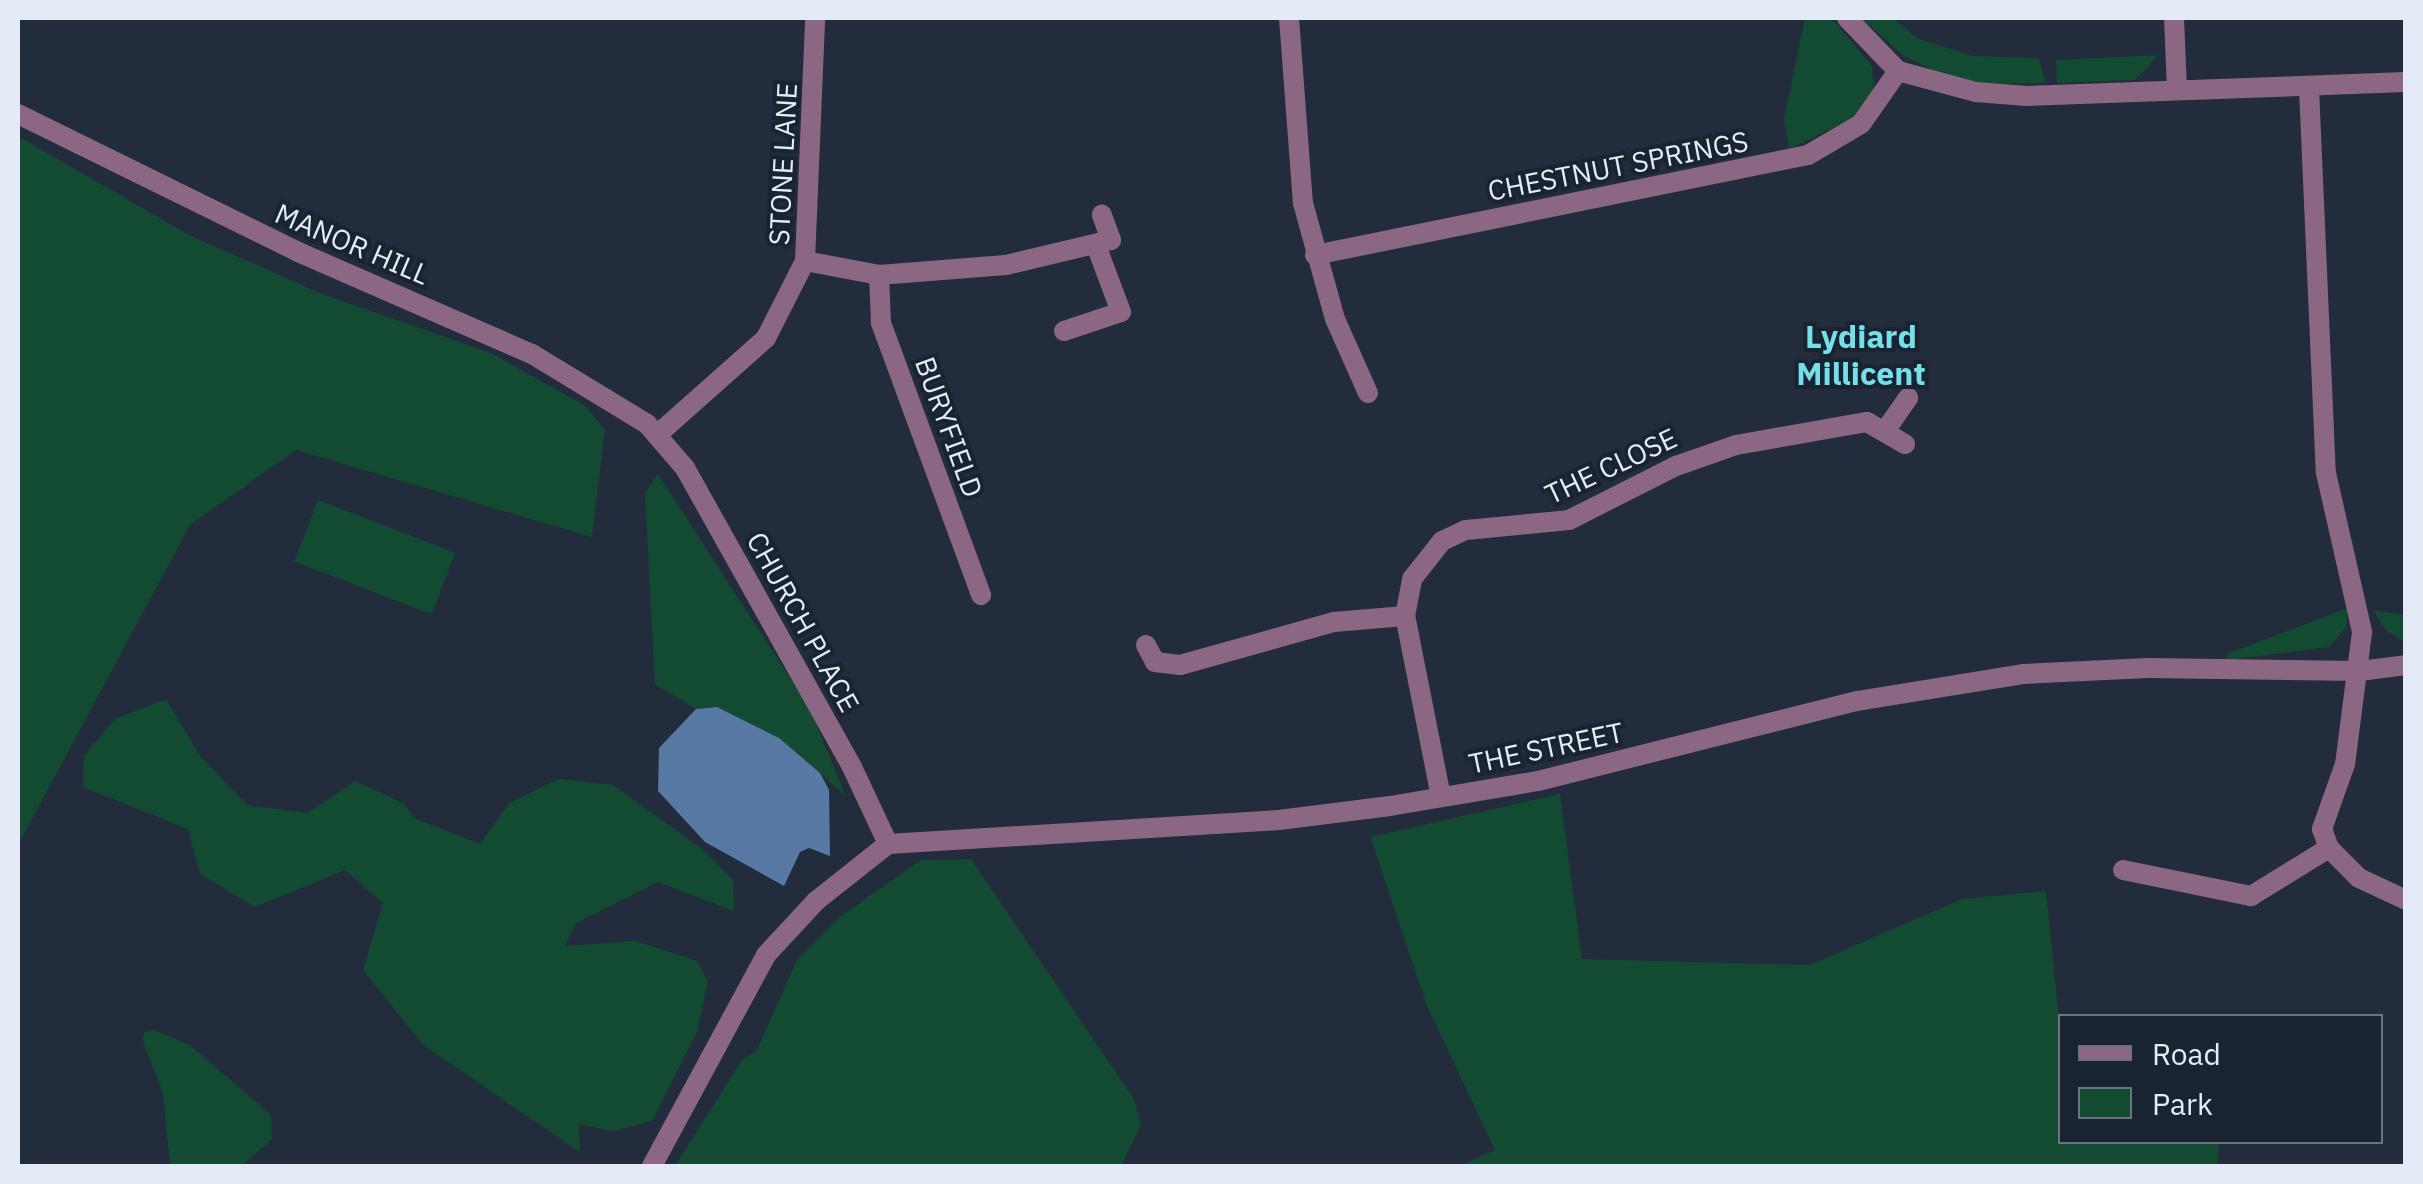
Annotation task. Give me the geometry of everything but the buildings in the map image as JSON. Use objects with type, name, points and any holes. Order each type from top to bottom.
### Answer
[{"type":"street","name":"STONE LANE","points":[[658,434],[766,338],[806,261],[815,18]]},
{"type":"street","points":[[1289,18],[1298,172],[1315,255],[1368,393]]},
{"type":"street","points":[[1847,18],[1898,71],[1976,92],[2027,96],[2406,82]]},
{"type":"street","points":[[2174,18],[2176,90]]},
{"type":"street","name":"CHESTNUT SPRINGS","points":[[1315,255],[1808,156],[1861,124],[1898,71]]},
{"type":"street","points":[[2309,88],[2325,459],[2361,614],[2360,672],[2345,764],[2322,823],[2329,848],[2370,886],[2406,900]]},
{"type":"street","name":"MANOR HILL","points":[[18,114],[280,244],[532,354],[658,434]]},
{"type":"street","points":[[806,261],[879,275],[1006,265],[1111,240],[1102,215]]},
{"type":"street","points":[[1064,330],[1121,312],[1096,246]]},
{"type":"street","name":"BURYFIELD","points":[[879,275],[881,323],[982,596]]},
{"type":"street","points":[[1905,444],[1887,428],[1908,398]]},
{"type":"street","name":"THE CLOSE","points":[[1441,798],[1405,616],[1420,564],[1454,534],[1569,520],[1718,449],[1854,422],[1887,428]]},
{"type":"street","name":"CHURCH PLACE","points":[[658,434],[685,468],[888,844]]},
{"type":"street","points":[[1146,645],[1155,662],[1180,665],[1334,622],[1405,616]]},
{"type":"street","name":"THE STREET","points":[[888,844],[1279,820],[1441,798],[1538,780],[1857,701],[2023,674],[2133,668],[2360,672],[2406,665]]},
{"type":"street","points":[[652,1166],[748,980],[816,901],[888,844]]},
{"type":"street","points":[[2123,870],[2251,896],[2329,848]]},
{"type":"green space","points":[[1805,18],[1832,18],[1872,66],[1874,89],[1853,118],[1789,149],[1784,120]]},
{"type":"green space","points":[[1861,18],[1892,18],[1919,39],[1973,56],[2038,58],[2046,83],[1985,84],[1943,75],[1904,56]]},
{"type":"green space","points":[[2159,55],[2135,80],[2057,83],[2056,60]]},
{"type":"green space","points":[[18,136],[189,235],[322,294],[491,353],[584,405],[605,429],[592,537],[296,450],[190,525],[18,845]]},
{"type":"green space","points":[[658,474],[810,709],[846,797],[820,773],[717,707],[696,709],[655,684],[645,493]]},
{"type":"green space","points":[[318,500],[455,553],[432,614],[294,562]]},
{"type":"green space","points":[[2348,608],[2346,628],[2329,647],[2227,660],[2227,654]]},
{"type":"green space","points":[[2373,610],[2405,615],[2405,643],[2385,629]]},
{"type":"green space","points":[[166,699],[201,757],[247,805],[307,813],[355,781],[403,803],[416,819],[480,844],[509,803],[559,779],[613,785],[701,848],[733,879],[734,911],[658,882],[576,923],[565,946],[636,941],[697,961],[708,981],[697,1032],[652,1121],[613,1131],[579,1124],[580,1152],[423,1045],[363,970],[383,903],[345,870],[255,907],[200,874],[188,829],[83,787],[84,756],[115,719]]},
{"type":"green space","points":[[1560,794],[1582,959],[1810,965],[1962,899],[2046,891],[2059,1014],[2058,1144],[2220,1144],[2217,1166],[1459,1166],[1495,1150],[1427,1006],[1370,837]]},
{"type":"green space","points":[[971,859],[1134,1099],[1141,1125],[1121,1166],[675,1166],[742,1060],[757,1050],[797,960],[841,916],[921,860]]},
{"type":"green space","points":[[154,1030],[190,1045],[271,1115],[272,1139],[242,1166],[170,1166],[163,1093],[143,1042],[144,1032]]},
{"type":"water","points":[[717,707],[779,738],[820,773],[829,790],[830,856],[809,848],[800,852],[784,886],[705,842],[658,791],[659,748],[696,709]]},
{"type":"district","name":"Lydiard Millicent","points":[[1861,356]]}]
